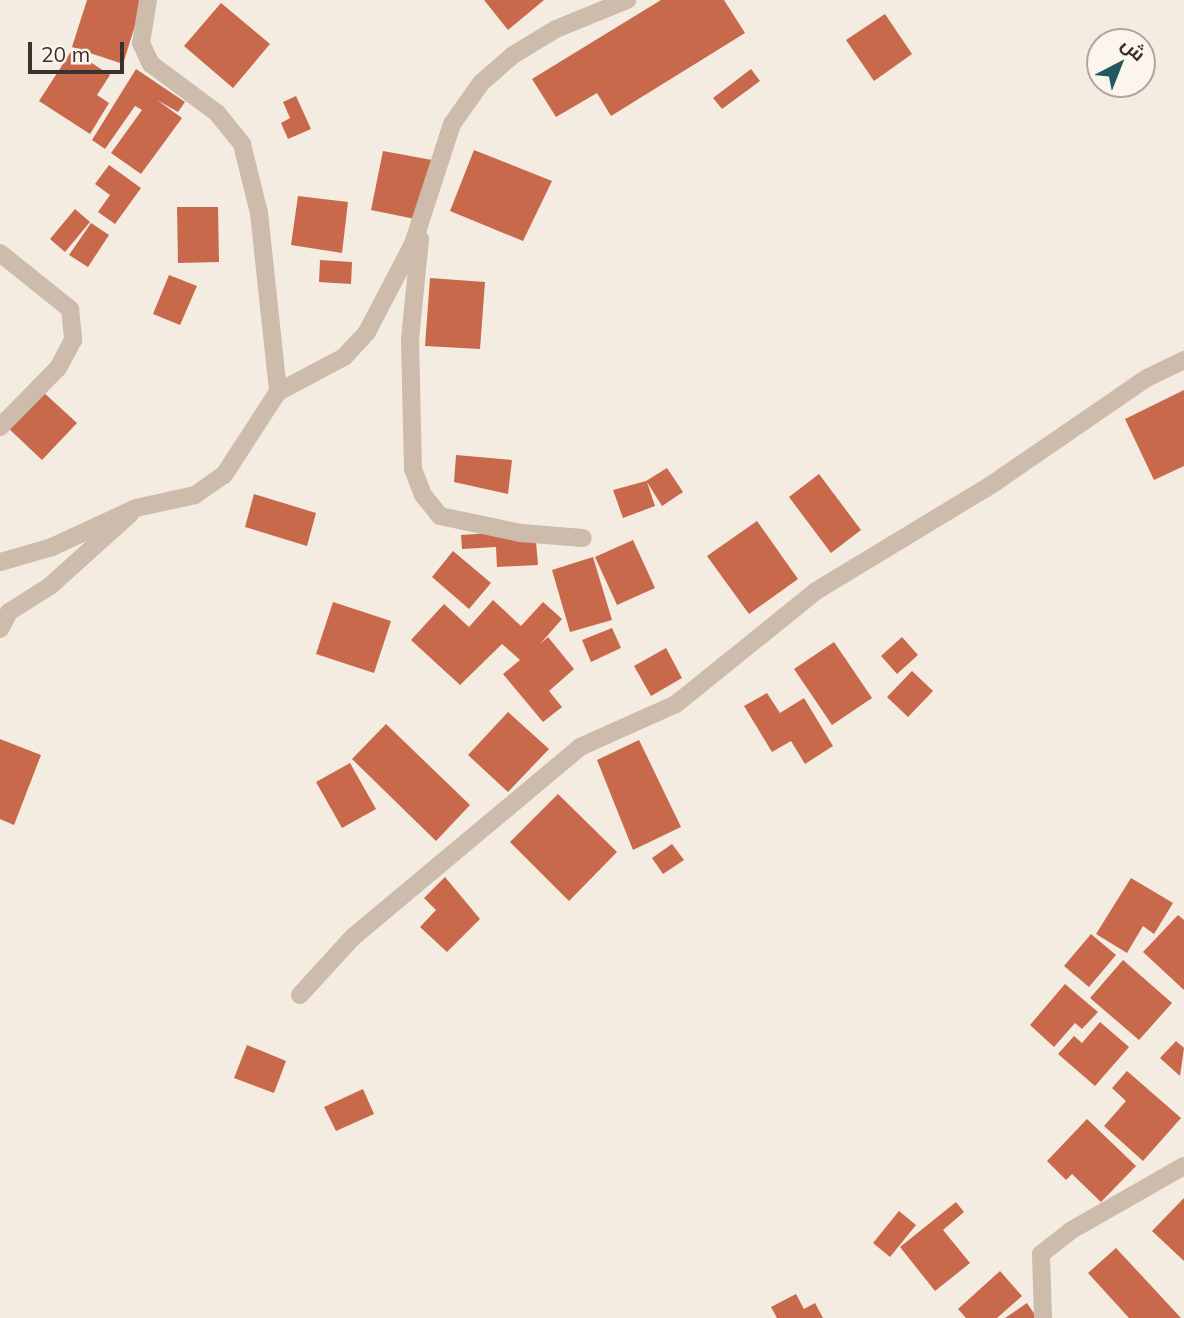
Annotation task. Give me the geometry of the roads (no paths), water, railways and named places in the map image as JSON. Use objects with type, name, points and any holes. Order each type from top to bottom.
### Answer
[{"type":"street","points":[[148,0],[141,43],[151,64],[217,113],[242,144],[259,213],[278,392]]},
{"type":"street","points":[[0,562],[52,547],[136,508],[195,495],[224,475],[278,392],[344,357],[367,332],[386,302],[423,214],[452,124],[481,83],[513,55],[556,29],[627,0]]},
{"type":"street","points":[[423,214],[410,339],[413,469],[423,495],[440,516],[521,533],[583,538]]},
{"type":"street","points":[[0,253],[71,309],[73,340],[58,368],[0,426]]},
{"type":"street","points":[[300,995],[353,937],[580,747],[676,704],[816,591],[994,483],[1147,378],[1184,360]]},
{"type":"street","points":[[0,629],[9,612],[50,586],[136,508]]},
{"type":"street","points":[[1043,1318],[1041,1254],[1070,1231],[1184,1166]]}]
